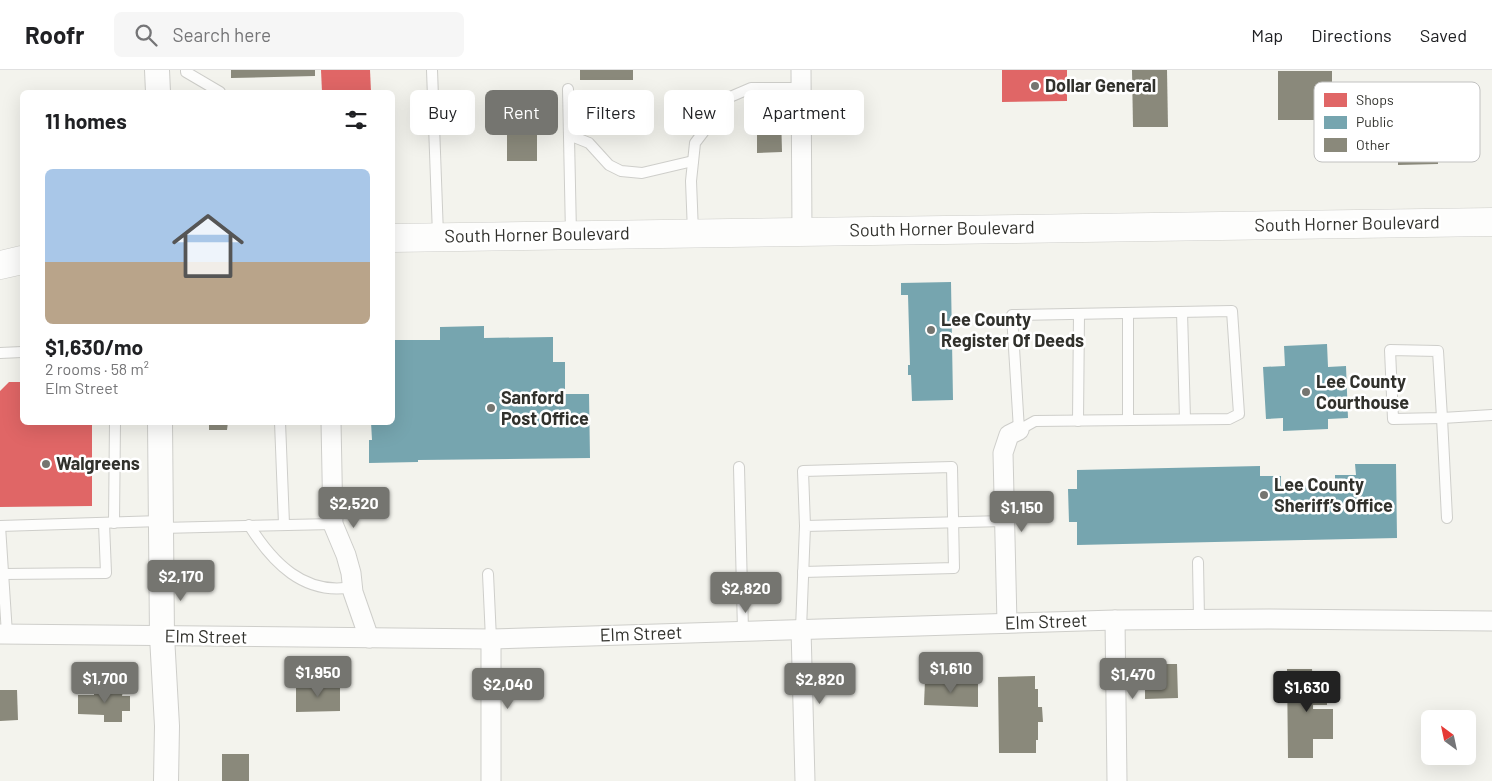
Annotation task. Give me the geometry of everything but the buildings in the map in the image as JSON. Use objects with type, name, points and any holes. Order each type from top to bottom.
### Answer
[{"type":"main road","name":"South Horner Boulevard","points":[[395,238],[1492,222]]},
{"type":"main road","points":[[0,265],[20,260]]},
{"type":"street","points":[[158,70],[158,90]]},
{"type":"street","points":[[801,79],[802,231]]},
{"type":"street","points":[[160,425],[162,636],[167,726],[166,781]]},
{"type":"street","points":[[331,425],[333,524],[346,555],[352,587],[369,638]]},
{"type":"street","points":[[1007,623],[1004,453],[1009,435],[1018,430]]},
{"type":"street","points":[[1116,620],[1117,781]]},
{"type":"street","name":"Elm Street","points":[[3,634],[491,639],[1116,620],[1492,621]]},
{"type":"street","points":[[801,629],[805,781]]},
{"type":"street","points":[[491,639],[491,781]]},
{"type":"lane","points":[[186,70],[186,72],[217,90]]},
{"type":"lane","points":[[432,70],[438,236]]},
{"type":"lane","points":[[693,233],[691,181],[695,142],[730,97],[751,88],[801,79]]},
{"type":"lane","points":[[571,235],[570,135],[589,143],[609,165],[621,171],[642,173],[693,162]]},
{"type":"lane","points":[[1232,311],[1239,414],[1229,419],[1035,422],[1018,430],[1012,315],[1182,312],[1232,311]]},
{"type":"lane","points":[[1182,312],[1185,419]]},
{"type":"lane","points":[[1128,313],[1128,420]]},
{"type":"lane","points":[[1078,421],[1079,314]]},
{"type":"lane","points":[[1448,518],[1442,418],[1438,351],[1390,350],[1394,419],[1442,418],[1492,415]]},
{"type":"lane","points":[[0,353],[20,352]]},
{"type":"lane","points":[[3,574],[106,574],[115,425]]},
{"type":"lane","points":[[280,425],[284,524]]},
{"type":"lane","points":[[739,467],[743,631]]},
{"type":"lane","points":[[801,629],[803,572],[805,526],[804,471],[952,467],[954,568],[803,572]]},
{"type":"lane","points":[[805,526],[1005,521]]},
{"type":"lane","points":[[3,634],[3,574],[0,526],[109,523],[333,524]]},
{"type":"lane","points":[[249,525],[262,546],[289,573],[306,582],[324,587],[352,587]]},
{"type":"lane","points":[[1198,562],[1199,619]]},
{"type":"lane","points":[[488,574],[491,639]]},
{"type":"place","name":"Dollar General","points":[[1035,86]]},
{"type":"place","name":"Lee County Register Of Deeds","points":[[931,330]]},
{"type":"place","name":"Lee County Courthouse","points":[[1306,392]]},
{"type":"place","name":"Sanford Post Office","points":[[491,408]]},
{"type":"place","name":"Walgreens","points":[[46,464]]},
{"type":"place","name":"Lee County Sheriff’s Office","points":[[1264,495]]}]
